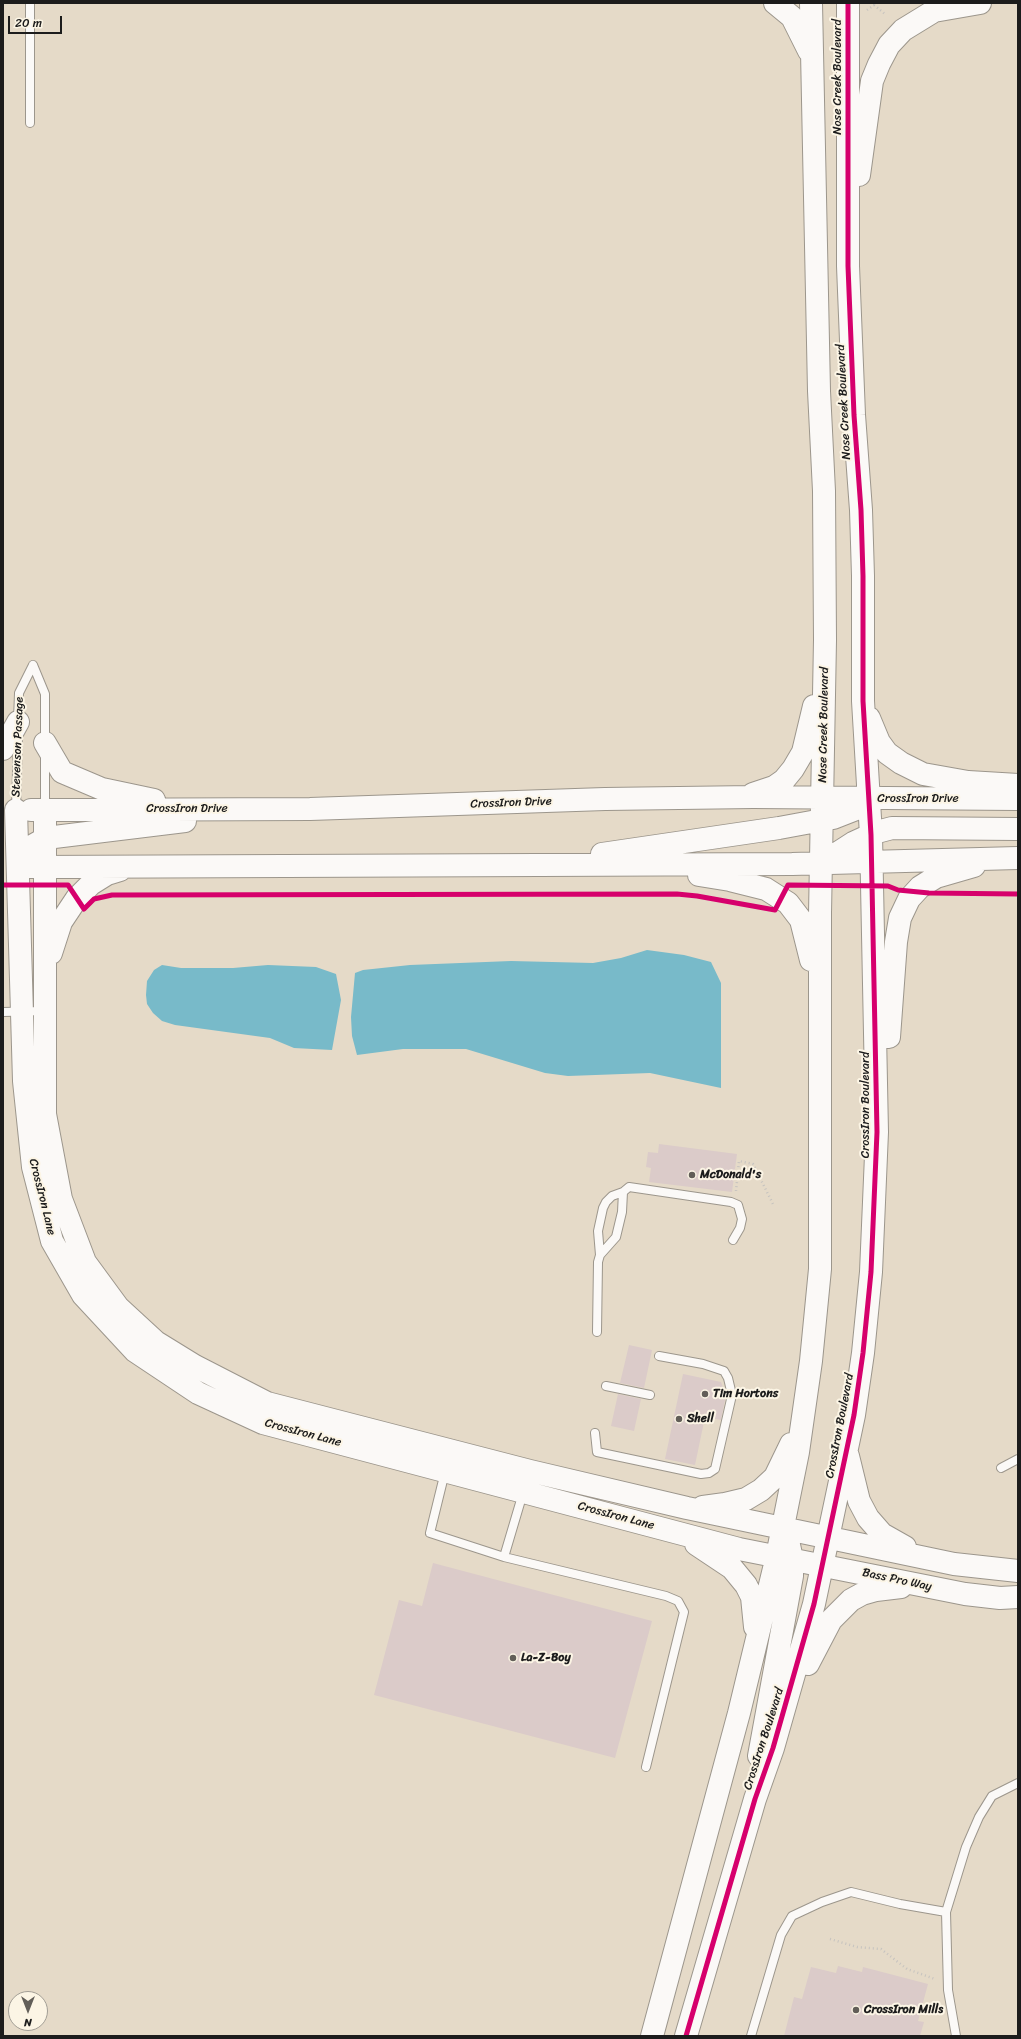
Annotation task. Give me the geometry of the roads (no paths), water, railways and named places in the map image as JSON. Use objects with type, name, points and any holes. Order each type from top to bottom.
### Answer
[{"type":"street","points":[[775,3],[792,17],[813,60]]},
{"type":"street","name":"Nose Creek Boulevard","points":[[811,3],[819,391],[824,491],[825,640],[822,809]]},
{"type":"street","points":[[848,266],[872,81],[879,64],[889,45],[903,30],[917,20],[934,11],[980,3]]},
{"type":"street","name":"Nose Creek Boulevard","points":[[856,7],[848,266],[854,415],[861,510],[863,576],[863,701],[869,799]]},
{"type":"street","points":[[730,797],[760,792],[774,787],[784,780],[793,769],[803,752],[809,732],[825,640]]},
{"type":"street","points":[[863,701],[879,742],[887,753],[901,763],[923,774],[968,782],[1018,785]]},
{"type":"street","points":[[3,749],[18,722]]},
{"type":"street","points":[[45,743],[62,772],[81,781],[102,789],[200,810]]},
{"type":"street","name":"CrossIron Drive","points":[[10,810],[283,809],[730,797],[822,809]]},
{"type":"street","points":[[495,866],[588,856],[779,828],[822,809],[856,809],[869,799]]},
{"type":"street","name":"CrossIron Drive","points":[[869,799],[1018,799]]},
{"type":"street","name":"CrossIron Boulevard","points":[[686,2036],[755,1799],[781,1721],[812,1612],[854,1415],[863,1352],[871,1272],[877,1132],[872,862],[869,799]]},
{"type":"street","points":[[10,866],[33,845],[46,838],[283,809]]},
{"type":"street","points":[[755,1799],[761,1740],[792,1576],[785,1558],[783,1529],[811,1361],[820,1268],[820,914],[822,809]]},
{"type":"street","name":"Stevenson Passage","points":[[10,810],[10,866],[20,971],[12,1012],[34,1080]]},
{"type":"street","points":[[10,839],[45,810]]},
{"type":"street","name":"Stevenson Passage","points":[[34,1080],[45,1011],[45,810]]},
{"type":"street","points":[[822,863],[853,843],[871,834],[892,828],[1018,829]]},
{"type":"street","points":[[10,866],[495,866],[822,863],[946,858],[1018,858]]},
{"type":"street","points":[[871,1272],[883,1159],[893,967],[900,918],[909,899],[915,892],[936,876],[1018,858]]},
{"type":"street","points":[[606,865],[682,872],[730,880],[766,889],[778,896],[788,903],[801,920],[821,993]]},
{"type":"street","points":[[45,971],[61,922],[77,898],[91,884],[107,874],[130,867]]},
{"type":"street","points":[[3,931],[20,971]]},
{"type":"street","name":"CrossIron Lane","points":[[34,1080],[45,1114],[61,1199],[85,1262],[118,1307],[156,1342],[195,1366],[267,1403],[448,1461],[527,1481],[687,1508],[783,1529],[829,1537]]},
{"type":"street","points":[[687,1508],[726,1504],[746,1499],[761,1490],[775,1477],[787,1455],[804,1409]]},
{"type":"street","points":[[847,1451],[860,1501],[868,1518],[882,1534],[930,1559]]},
{"type":"street","name":"CrossIron Lane","points":[[527,1481],[674,1532],[739,1549],[785,1558]]},
{"type":"street","points":[[674,1532],[707,1551],[732,1568],[746,1585],[752,1597],[755,1615],[755,1651]]},
{"type":"street","points":[[829,1537],[930,1559],[999,1570],[1018,1571]]},
{"type":"street","points":[[652,2036],[755,1651],[785,1558]]},
{"type":"street","name":"Bass Pro Way","points":[[785,1558],[822,1564],[965,1594],[1000,1598],[1018,1597]]},
{"type":"street","points":[[781,1721],[821,1638],[831,1620],[841,1608],[862,1594],[876,1590],[927,1586]]},
{"type":"lane","points":[[30,3],[30,123]]},
{"type":"lane","name":"Stevenson Passage","points":[[10,810],[18,722],[19,693],[33,665],[45,694],[45,810]]},
{"type":"lane","points":[[12,1012],[45,1011]]},
{"type":"lane","points":[[597,1332],[598,1262],[600,1255],[598,1231],[603,1208],[612,1196],[623,1192],[629,1187],[734,1203],[738,1205],[742,1219],[740,1228],[732,1240]]},
{"type":"lane","points":[[600,1255],[616,1237],[621,1225],[623,1192]]},
{"type":"lane","points":[[595,1433],[597,1452],[701,1474],[709,1473],[715,1469],[732,1395],[728,1378],[724,1371],[703,1364],[660,1356]]},
{"type":"lane","points":[[606,1386],[650,1395]]},
{"type":"lane","points":[[1001,1468],[1018,1459]]},
{"type":"lane","points":[[448,1461],[430,1532],[504,1557],[666,1596],[678,1601],[684,1612],[646,1767]]},
{"type":"lane","points":[[504,1557],[527,1481]]},
{"type":"lane","points":[[956,2036],[948,1990],[946,1912],[966,1847],[979,1817],[992,1796],[1018,1783]]},
{"type":"lane","points":[[751,2036],[780,1935],[792,1916],[822,1902],[851,1892],[900,1904],[946,1912]]},
{"type":"water","points":[[647,950],[684,955],[711,962],[721,983],[721,1088],[650,1073],[568,1076],[545,1073],[466,1049],[403,1049],[357,1055],[352,1036],[351,1017],[355,973],[363,970],[410,965],[511,961],[593,963],[621,958]]},
{"type":"water","points":[[162,965],[181,968],[233,968],[268,965],[316,967],[336,974],[341,1000],[332,1050],[294,1048],[270,1038],[175,1025],[162,1021],[153,1013],[147,1004],[146,995],[147,981],[154,970]]},
{"type":"place","name":"McDonald's","points":[[692,1175]]},
{"type":"place","name":"Tim Hortons","points":[[705,1394]]},
{"type":"place","name":"Shell","points":[[679,1419]]},
{"type":"place","name":"La-Z-Boy","points":[[513,1658]]},
{"type":"place","name":"CrossIron Mills","points":[[856,2010]]}]
